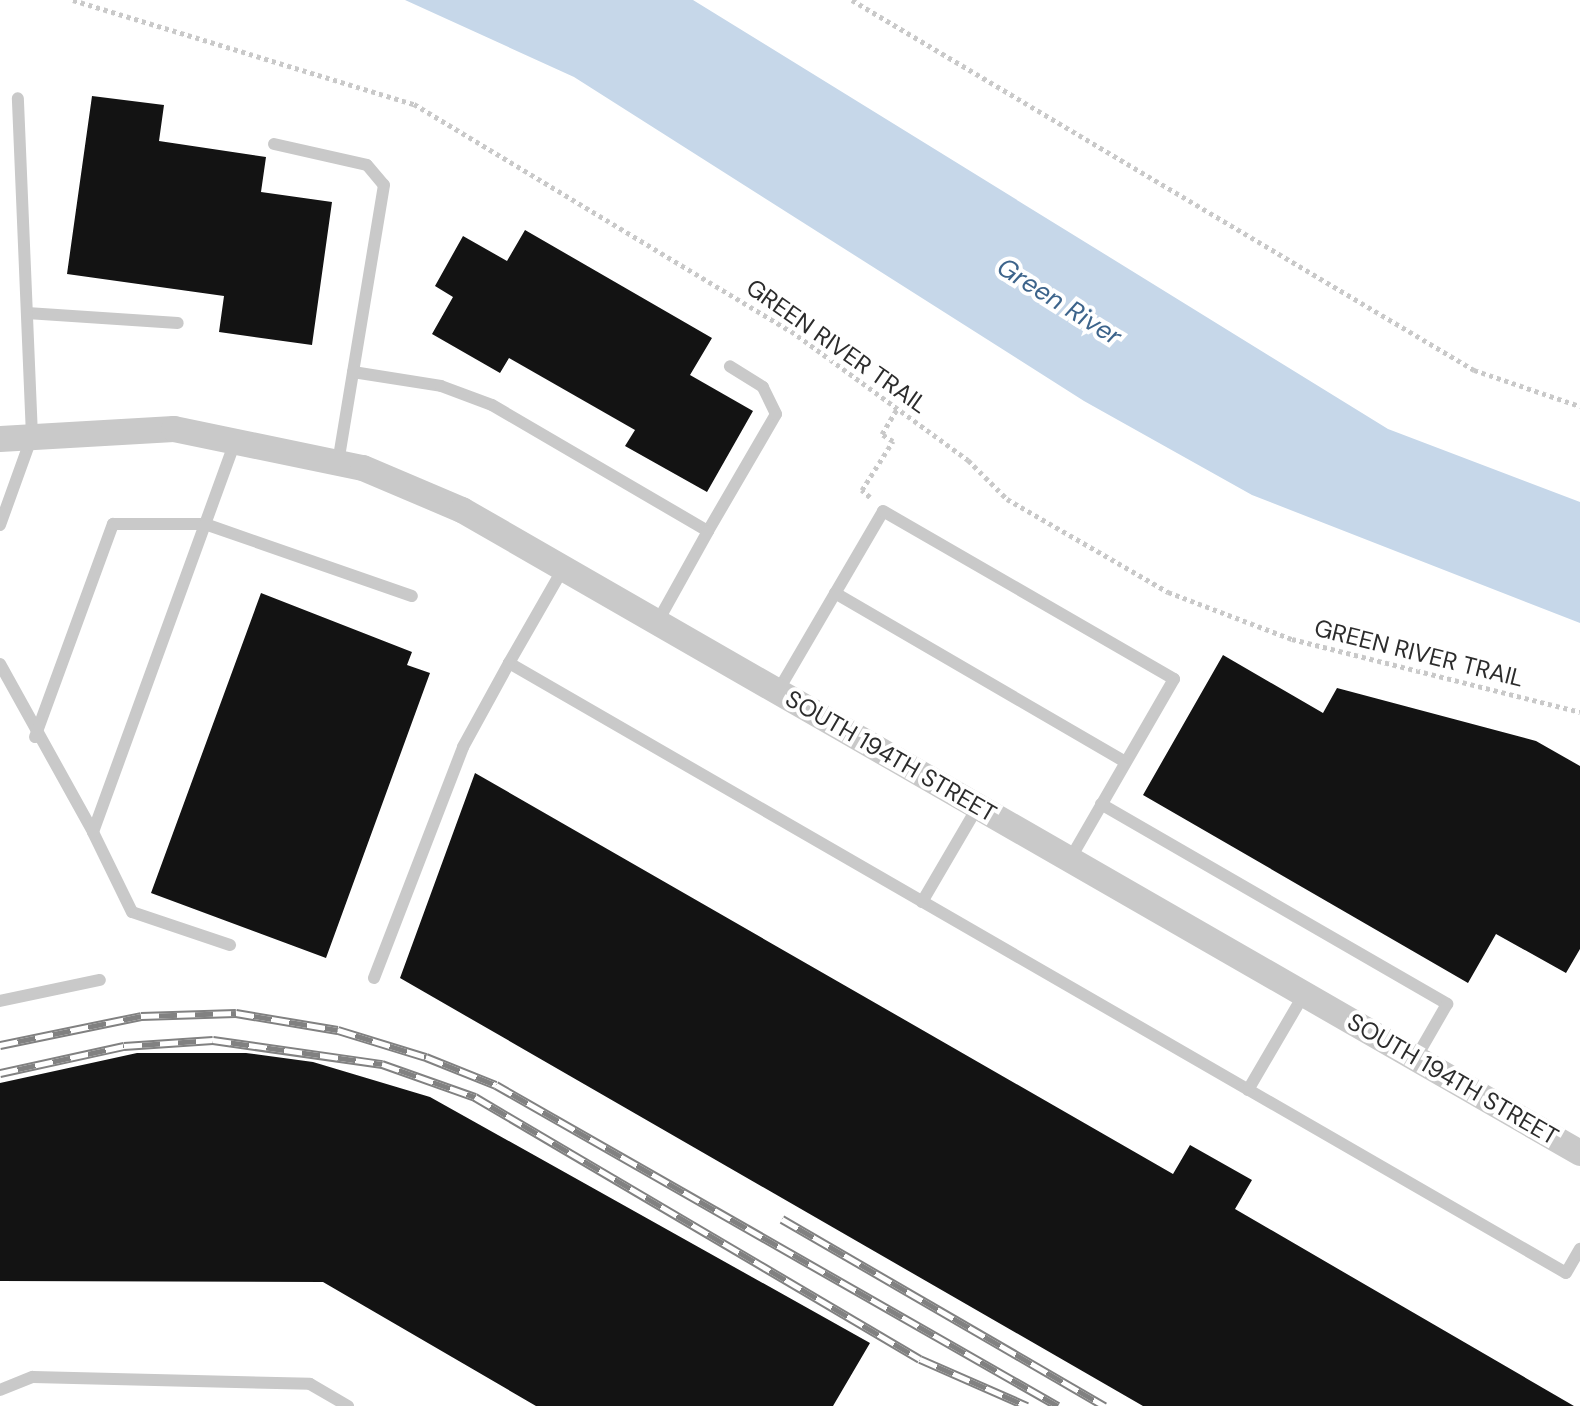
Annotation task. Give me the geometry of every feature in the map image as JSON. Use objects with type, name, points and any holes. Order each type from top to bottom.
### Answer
[{"type":"street","name":"SOUTH 194TH STREET","points":[[0,439],[174,429],[338,462],[462,510],[1580,1153]]},
{"type":"lane","points":[[0,525],[32,436],[18,98]]},
{"type":"lane","points":[[274,144],[367,165],[384,185],[338,462]]},
{"type":"lane","points":[[27,313],[178,323]]},
{"type":"lane","points":[[658,621],[776,414],[763,387],[730,366]]},
{"type":"lane","points":[[353,372],[441,386],[492,405],[708,531]]},
{"type":"lane","points":[[93,832],[236,440]]},
{"type":"lane","points":[[778,691],[883,511],[1174,679],[1070,859]]},
{"type":"lane","points":[[35,737],[113,524],[205,524],[412,596]]},
{"type":"lane","points":[[374,978],[463,747],[564,567]]},
{"type":"lane","points":[[835,593],[1125,762]]},
{"type":"lane","points":[[509,663],[1566,1273],[1580,1249]]},
{"type":"lane","points":[[0,664],[35,737],[93,832],[132,912],[230,945]]},
{"type":"lane","points":[[1101,804],[1447,1004],[1416,1058]]},
{"type":"lane","points":[[922,902],[978,806]]},
{"type":"lane","points":[[0,1001],[100,980]]},
{"type":"lane","points":[[1248,1090],[1304,994]]},
{"type":"lane","points":[[0,1390],[33,1377],[310,1384],[348,1406]]},
{"type":"path","name":"GREEN RIVER TRAIL","points":[[73,0],[207,35],[414,104],[777,323],[897,409],[1007,499],[1168,592],[1292,639],[1580,712]]},
{"type":"path","points":[[852,0],[1460,363],[1580,406]]},
{"type":"path","points":[[883,511],[862,490],[893,441],[882,434],[897,409]]},
{"type":"water","name":"Green River","points":[[405,0],[693,0],[1388,429],[1580,502],[1580,623],[1252,495],[1084,401],[574,77]]},
{"type":"building","points":[[92,96],[164,105],[159,141],[266,157],[261,192],[332,202],[312,345],[219,332],[224,296],[67,274]]},
{"type":"building","points":[[525,230],[712,338],[690,375],[753,411],[707,492],[625,446],[635,430],[509,358],[500,373],[432,334],[453,297],[435,286],[463,236],[507,261]]},
{"type":"building","points":[[261,593],[412,652],[407,665],[430,673],[326,958],[151,893]]},
{"type":"building","points":[[1223,655],[1323,713],[1337,688],[1536,741],[1580,766],[1580,949],[1566,973],[1496,934],[1468,983],[1143,795]]},
{"type":"building","points":[[475,773],[1173,1174],[1190,1145],[1252,1180],[1235,1209],[1574,1406],[1143,1406],[400,978]]},
{"type":"building","points":[[137,1053],[246,1053],[313,1062],[430,1097],[870,1343],[833,1406],[536,1406],[323,1282],[0,1281],[0,1083]]},
{"type":"railway","points":[[0,1045],[141,1016],[236,1013],[338,1030],[426,1057],[496,1085],[1058,1406]]},
{"type":"railway","points":[[0,1073],[124,1046],[213,1040],[382,1064],[475,1097],[920,1359],[1027,1406]]},
{"type":"railway","points":[[782,1219],[1105,1406]]}]
